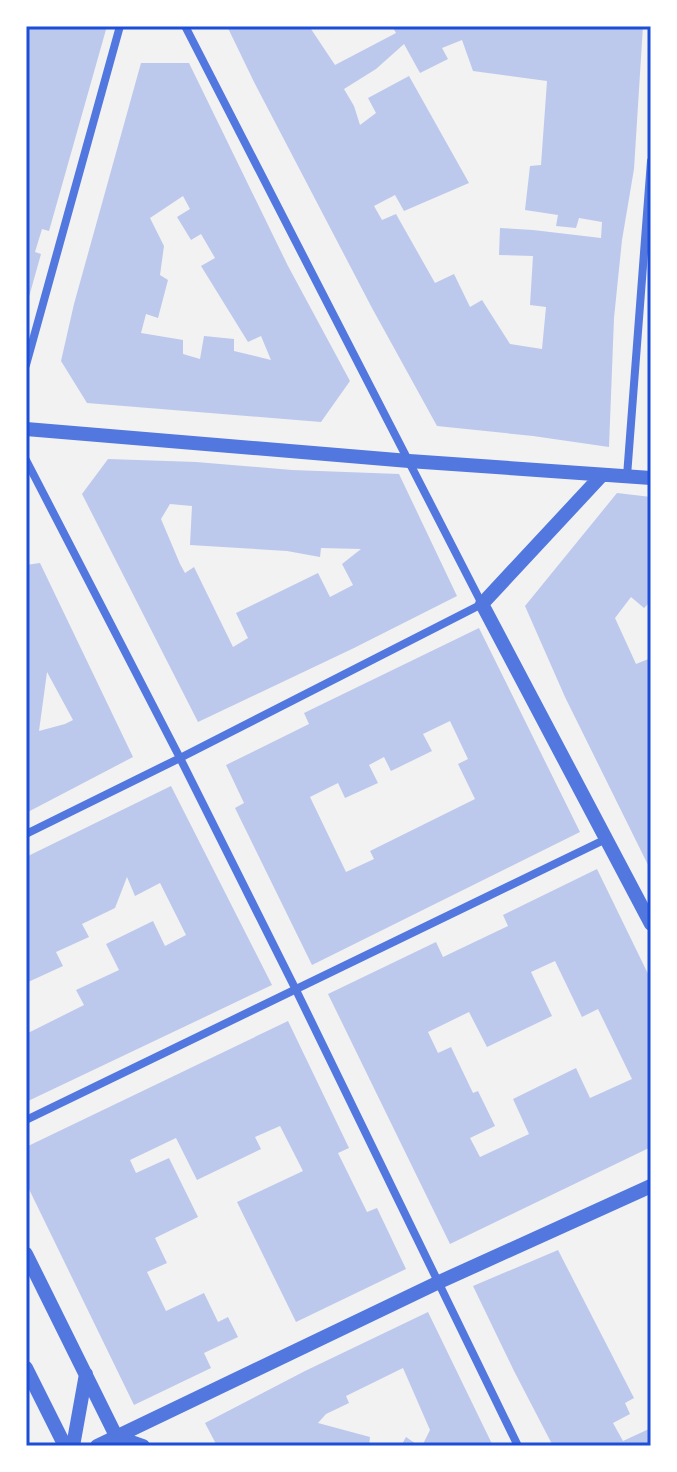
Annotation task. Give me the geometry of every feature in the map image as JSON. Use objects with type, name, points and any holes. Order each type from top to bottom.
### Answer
[{"type":"street","points":[[26,365],[120,26]]},
{"type":"street","points":[[185,26],[482,604],[651,924]]},
{"type":"street","points":[[627,476],[651,161]]},
{"type":"street","points":[[26,429],[651,478]]},
{"type":"street","points":[[26,460],[296,990],[518,1446]]},
{"type":"street","points":[[26,834],[482,604],[602,475]]},
{"type":"street","points":[[26,1120],[606,839]]},
{"type":"street","points":[[97,1446],[119,1442],[437,1283],[651,1186]]},
{"type":"street","points":[[26,1254],[119,1442]]},
{"type":"street","points":[[26,1368],[65,1446]]},
{"type":"street","points":[[73,1446],[86,1374]]},
{"type":"street","points":[[119,1442],[143,1446]]},
{"type":"building","points":[[26,26],[107,26],[49,231],[42,229],[35,252],[41,254],[27,304]]},
{"type":"building","points":[[227,26],[309,26],[335,65],[396,33],[392,26],[643,26],[634,169],[622,240],[614,318],[609,447],[437,426]],"holes":[[[462,40],[473,71],[547,81],[541,165],[530,166],[525,210],[558,215],[556,226],[576,228],[579,218],[602,222],[601,238],[500,228],[499,255],[533,256],[530,305],[546,307],[542,349],[510,344],[482,300],[470,307],[454,274],[435,283],[396,214],[382,220],[374,206],[395,195],[404,211],[469,183],[409,76],[368,98],[376,113],[360,125],[344,89],[376,69],[404,44],[420,73],[448,59],[442,48]]]},
{"type":"building","points":[[141,63],[189,63],[288,266],[350,381],[321,422],[87,403],[61,361]],"holes":[[[183,196],[190,209],[177,217],[191,240],[201,234],[215,258],[201,266],[248,342],[261,336],[271,360],[234,351],[234,339],[204,336],[200,359],[183,354],[183,340],[141,333],[146,314],[158,318],[168,280],[160,275],[164,246],[150,218]]]},
{"type":"building","points":[[108,459],[399,474],[457,596],[198,722],[82,494]],"holes":[[[170,504],[192,506],[190,545],[287,551],[320,557],[321,548],[361,549],[342,564],[353,585],[330,597],[318,573],[236,613],[248,638],[233,647],[194,567],[185,573],[161,519]]]},
{"type":"building","points":[[617,493],[651,497],[651,601],[644,608],[631,597],[615,618],[636,664],[651,658],[651,871],[565,697],[525,606]]},
{"type":"building","points":[[40,563],[133,757],[26,813],[26,565]],"holes":[[[47,672],[73,720],[39,731]]]},
{"type":"building","points":[[479,628],[580,832],[312,965],[235,808],[244,803],[226,765],[309,724],[304,713]],"holes":[[[450,721],[468,759],[458,764],[475,799],[370,851],[374,859],[346,872],[310,797],[338,783],[345,798],[378,783],[369,765],[384,757],[391,771],[432,751],[423,734]]]},
{"type":"building","points":[[171,786],[272,985],[26,1102],[26,1034],[84,1005],[76,990],[119,970],[106,944],[153,921],[165,946],[186,935],[160,883],[135,896],[127,877],[115,908],[82,924],[89,937],[56,952],[63,966],[26,983],[26,857]]},
{"type":"building","points":[[597,869],[651,980],[651,1147],[450,1244],[328,994],[436,942],[443,957],[508,926],[503,915]],"holes":[[[555,961],[582,1017],[598,1009],[632,1079],[590,1098],[576,1068],[513,1099],[529,1134],[480,1157],[470,1138],[495,1126],[478,1091],[473,1093],[451,1047],[438,1053],[428,1032],[469,1012],[487,1047],[552,1016],[531,972]]]},
{"type":"building","points":[[288,1021],[349,1148],[338,1153],[367,1212],[377,1208],[406,1269],[296,1322],[237,1202],[303,1171],[280,1126],[255,1137],[261,1149],[197,1180],[176,1138],[130,1160],[136,1173],[169,1158],[198,1217],[155,1238],[167,1263],[147,1272],[166,1311],[204,1293],[218,1322],[228,1317],[238,1337],[204,1353],[211,1368],[134,1405],[26,1183],[26,1147]]},
{"type":"building","points":[[558,1250],[634,1398],[625,1403],[630,1414],[613,1423],[623,1441],[651,1428],[651,1446],[553,1446],[473,1286]]},
{"type":"building","points":[[428,1312],[493,1446],[422,1446],[430,1430],[403,1368],[346,1396],[349,1403],[326,1414],[318,1423],[370,1437],[369,1446],[216,1444],[205,1423]]},
{"type":"building","points":[[406,1437],[419,1446],[401,1446]]}]
